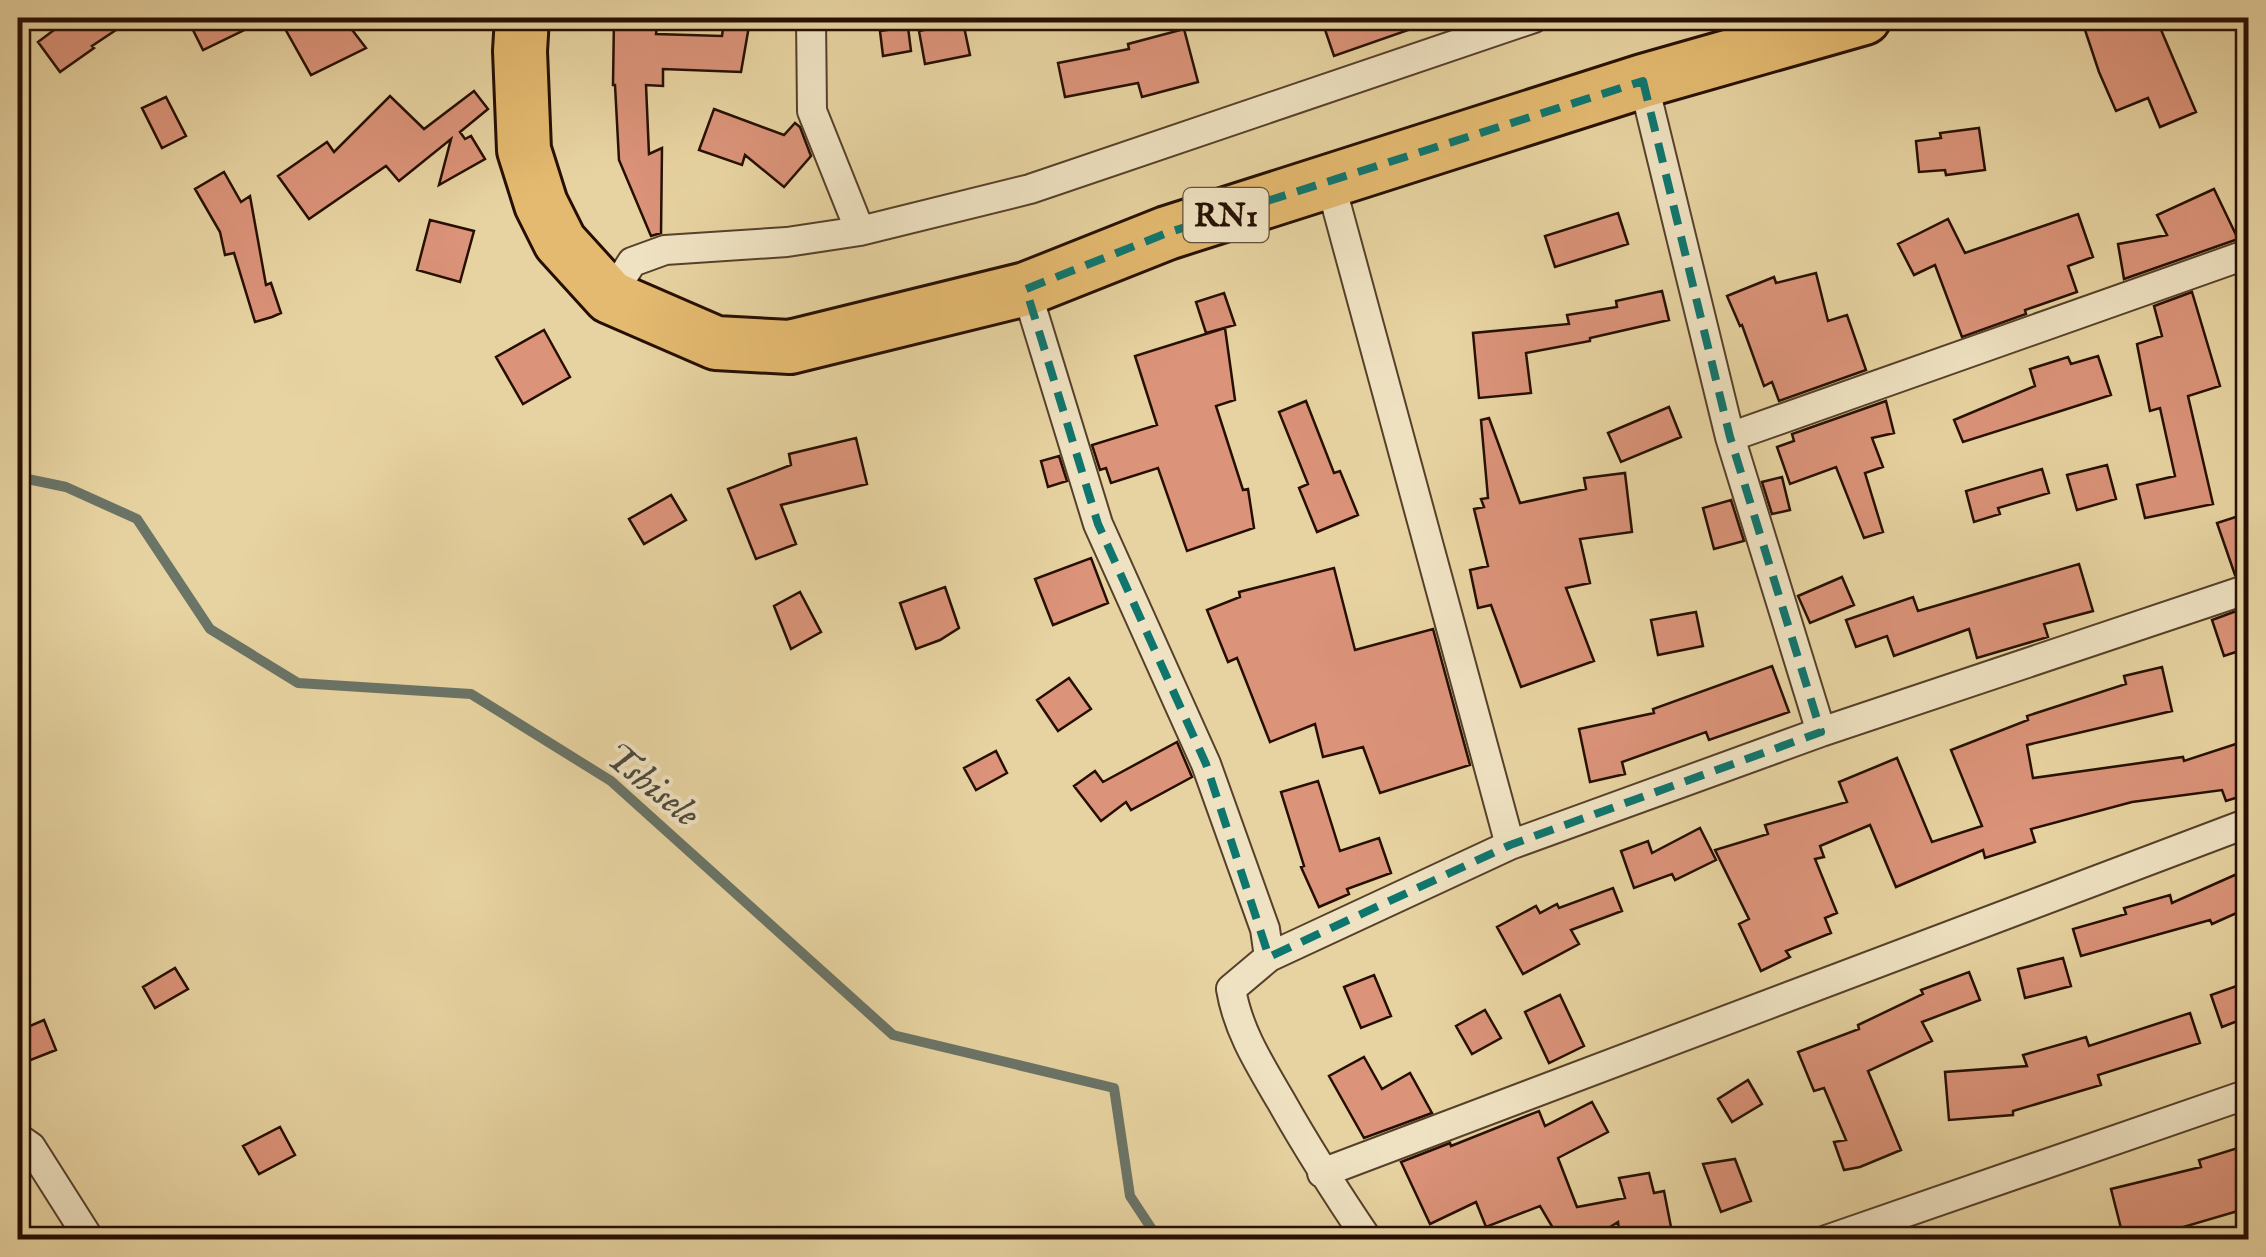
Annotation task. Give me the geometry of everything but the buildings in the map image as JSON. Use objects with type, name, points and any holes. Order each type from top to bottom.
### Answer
[{"type":"highway","name":"RN1","points":[[522,18],[524,150],[541,204],[560,242],[610,297],[716,343],[790,347],[1026,290],[1167,233],[1643,81],[1864,18]]},
{"type":"street","points":[[811,18],[812,112],[860,231]]},
{"type":"street","points":[[610,297],[632,262],[665,250],[787,242],[860,231],[1030,189],[1529,18]]},
{"type":"street","points":[[1643,81],[1730,437],[1821,732]]},
{"type":"street","points":[[1330,182],[1510,845]]},
{"type":"street","points":[[1730,437],[2248,254]]},
{"type":"street","points":[[1026,290],[1098,524],[1206,764],[1265,929],[1269,957]]},
{"type":"street","points":[[1368,1240],[1322,1173],[1247,1042],[1234,1005],[1231,989],[1269,957],[1510,845],[1821,732],[2248,589]]},
{"type":"street","points":[[1322,1173],[2248,823]]},
{"type":"street","points":[[1826,1240],[2248,1094]]},
{"type":"street","points":[[18,1138],[31,1147],[90,1240]]},
{"type":"highlighted area","points":[[1643,81],[1730,437],[1821,732],[1510,845],[1269,957],[1206,764],[1098,524],[1026,289],[1167,233]]},
{"type":"waterway","name":"Tshisele","points":[[18,477],[66,487],[137,519],[210,629],[298,683],[471,694],[611,781],[893,1035],[1114,1088],[1130,1196],[1159,1240]]}]
